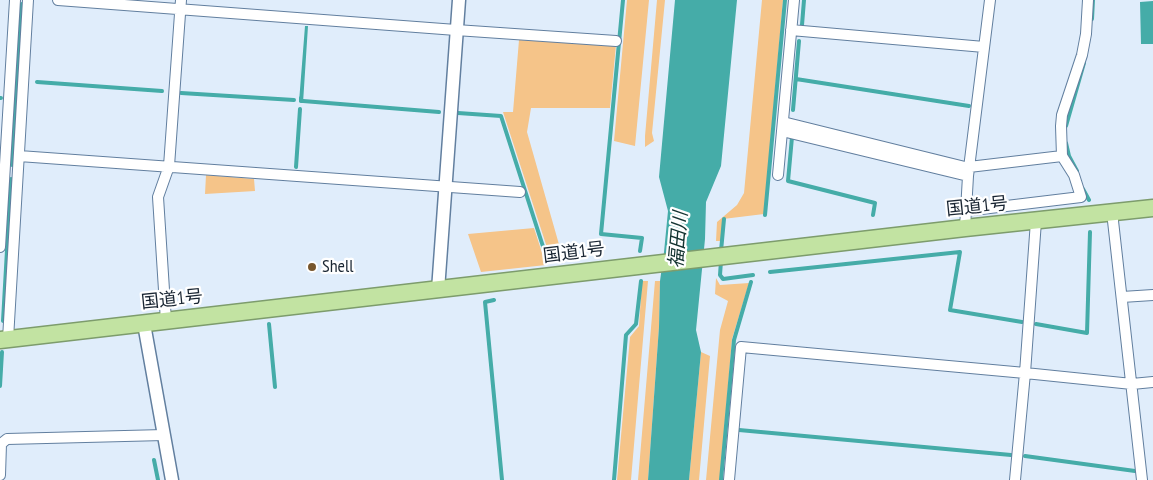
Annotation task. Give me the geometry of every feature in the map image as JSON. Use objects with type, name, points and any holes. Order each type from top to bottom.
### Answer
[{"type":"highway","name":"国道1号","points":[[4,340],[965,228],[1153,208]]},
{"type":"street","points":[[0,247],[15,0]]},
{"type":"street","points":[[4,340],[18,173],[28,0]]},
{"type":"street","points":[[58,0],[181,5],[456,30],[616,41]]},
{"type":"street","points":[[438,290],[459,0]]},
{"type":"street","points":[[778,176],[794,0]]},
{"type":"street","points":[[965,228],[968,170],[990,0]]},
{"type":"street","points":[[966,211],[1081,197],[1074,175],[1062,156],[1060,135],[1062,115],[1082,54],[1086,34],[1088,0]]},
{"type":"street","points":[[166,321],[158,196],[169,166],[181,5]]},
{"type":"street","points":[[791,30],[984,47]]},
{"type":"street","points":[[783,127],[968,170],[1062,156]]},
{"type":"street","points":[[19,156],[520,192]]},
{"type":"street","points":[[3,175],[18,173]]},
{"type":"street","points":[[1112,212],[1142,480]]},
{"type":"street","points":[[1015,480],[1036,221]]},
{"type":"street","points":[[1122,297],[1153,295]]},
{"type":"street","points":[[144,324],[172,480]]},
{"type":"street","points":[[729,480],[741,347],[1132,384],[1153,382]]},
{"type":"street","points":[[0,474],[1,444],[7,439],[164,435]]},
{"type":"shaded area","points":[[627,0],[649,0],[635,146],[614,141]]},
{"type":"shaded area","points":[[657,0],[665,0],[652,133],[654,141],[645,147],[645,136]]},
{"type":"shaded area","points":[[762,0],[783,0],[764,214],[723,219],[721,241],[716,241],[717,222],[737,205],[744,193]]},
{"type":"shaded area","points":[[519,40],[616,45],[610,108],[531,108],[527,132],[564,262],[552,263],[503,112],[513,112]]},
{"type":"shaded area","points":[[206,175],[254,179],[255,191],[205,194]]},
{"type":"shaded area","points":[[534,228],[546,265],[481,272],[468,234]]},
{"type":"shaded area","points":[[716,278],[720,285],[749,283],[732,339],[720,480],[706,480],[720,330],[728,301],[715,294]]},
{"type":"shaded area","points":[[642,281],[648,281],[631,480],[617,480],[630,337],[639,326]]},
{"type":"shaded area","points":[[655,281],[660,281],[659,327],[648,480],[638,480]]},
{"type":"shaded area","points":[[701,352],[710,356],[699,480],[689,480]]},
{"type":"water","name":"福田川","points":[[675,0],[737,0],[721,166],[706,202],[705,239],[696,330],[701,352],[689,480],[648,480],[659,327],[660,281],[668,211],[659,177]]},
{"type":"water","points":[[1153,1],[1153,44],[1141,44],[1140,2]]},
{"type":"water","points":[[305,26],[308,26],[303,103],[299,102]]},
{"type":"waterway","points":[[623,0],[601,234],[642,238],[640,251]]},
{"type":"waterway","points":[[765,215],[785,0]]},
{"type":"waterway","points":[[802,25],[804,0]]},
{"type":"waterway","points":[[1092,19],[1093,0]]},
{"type":"waterway","points":[[12,165],[22,4]]},
{"type":"waterway","points":[[793,110],[799,41]]},
{"type":"waterway","points":[[1066,126],[1084,63]]},
{"type":"waterway","points":[[796,79],[969,106]]},
{"type":"waterway","points":[[37,82],[162,91]]},
{"type":"waterway","points":[[181,93],[294,100]]},
{"type":"waterway","points":[[301,98],[301,101],[439,112]]},
{"type":"waterway","points":[[296,167],[300,109]]},
{"type":"waterway","points":[[458,113],[501,116],[548,262]]},
{"type":"waterway","points":[[792,137],[788,181],[875,203],[873,215]]},
{"type":"waterway","points":[[1066,143],[1069,156],[1077,171]]},
{"type":"waterway","points":[[3,321],[11,179]]},
{"type":"waterway","points":[[1083,189],[1089,200]]},
{"type":"waterway","points":[[721,251],[724,219]]},
{"type":"waterway","points":[[1036,324],[1087,333],[1090,232]]},
{"type":"waterway","points":[[770,272],[960,252],[950,310],[1022,322]]},
{"type":"waterway","points":[[721,261],[720,275],[723,279],[753,275]]},
{"type":"waterway","points":[[614,480],[626,335],[636,324],[641,281]]},
{"type":"waterway","points":[[721,480],[734,340],[751,282]]},
{"type":"waterway","points":[[494,300],[485,302],[502,480]]},
{"type":"waterway","points":[[269,324],[275,387]]},
{"type":"waterway","points":[[0,386],[2,352]]},
{"type":"waterway","points":[[739,430],[1011,455]]},
{"type":"waterway","points":[[1025,456],[1135,471]]},
{"type":"waterway","points":[[154,460],[158,480]]},
{"type":"place","name":"Shell","points":[[312,267]]}]
